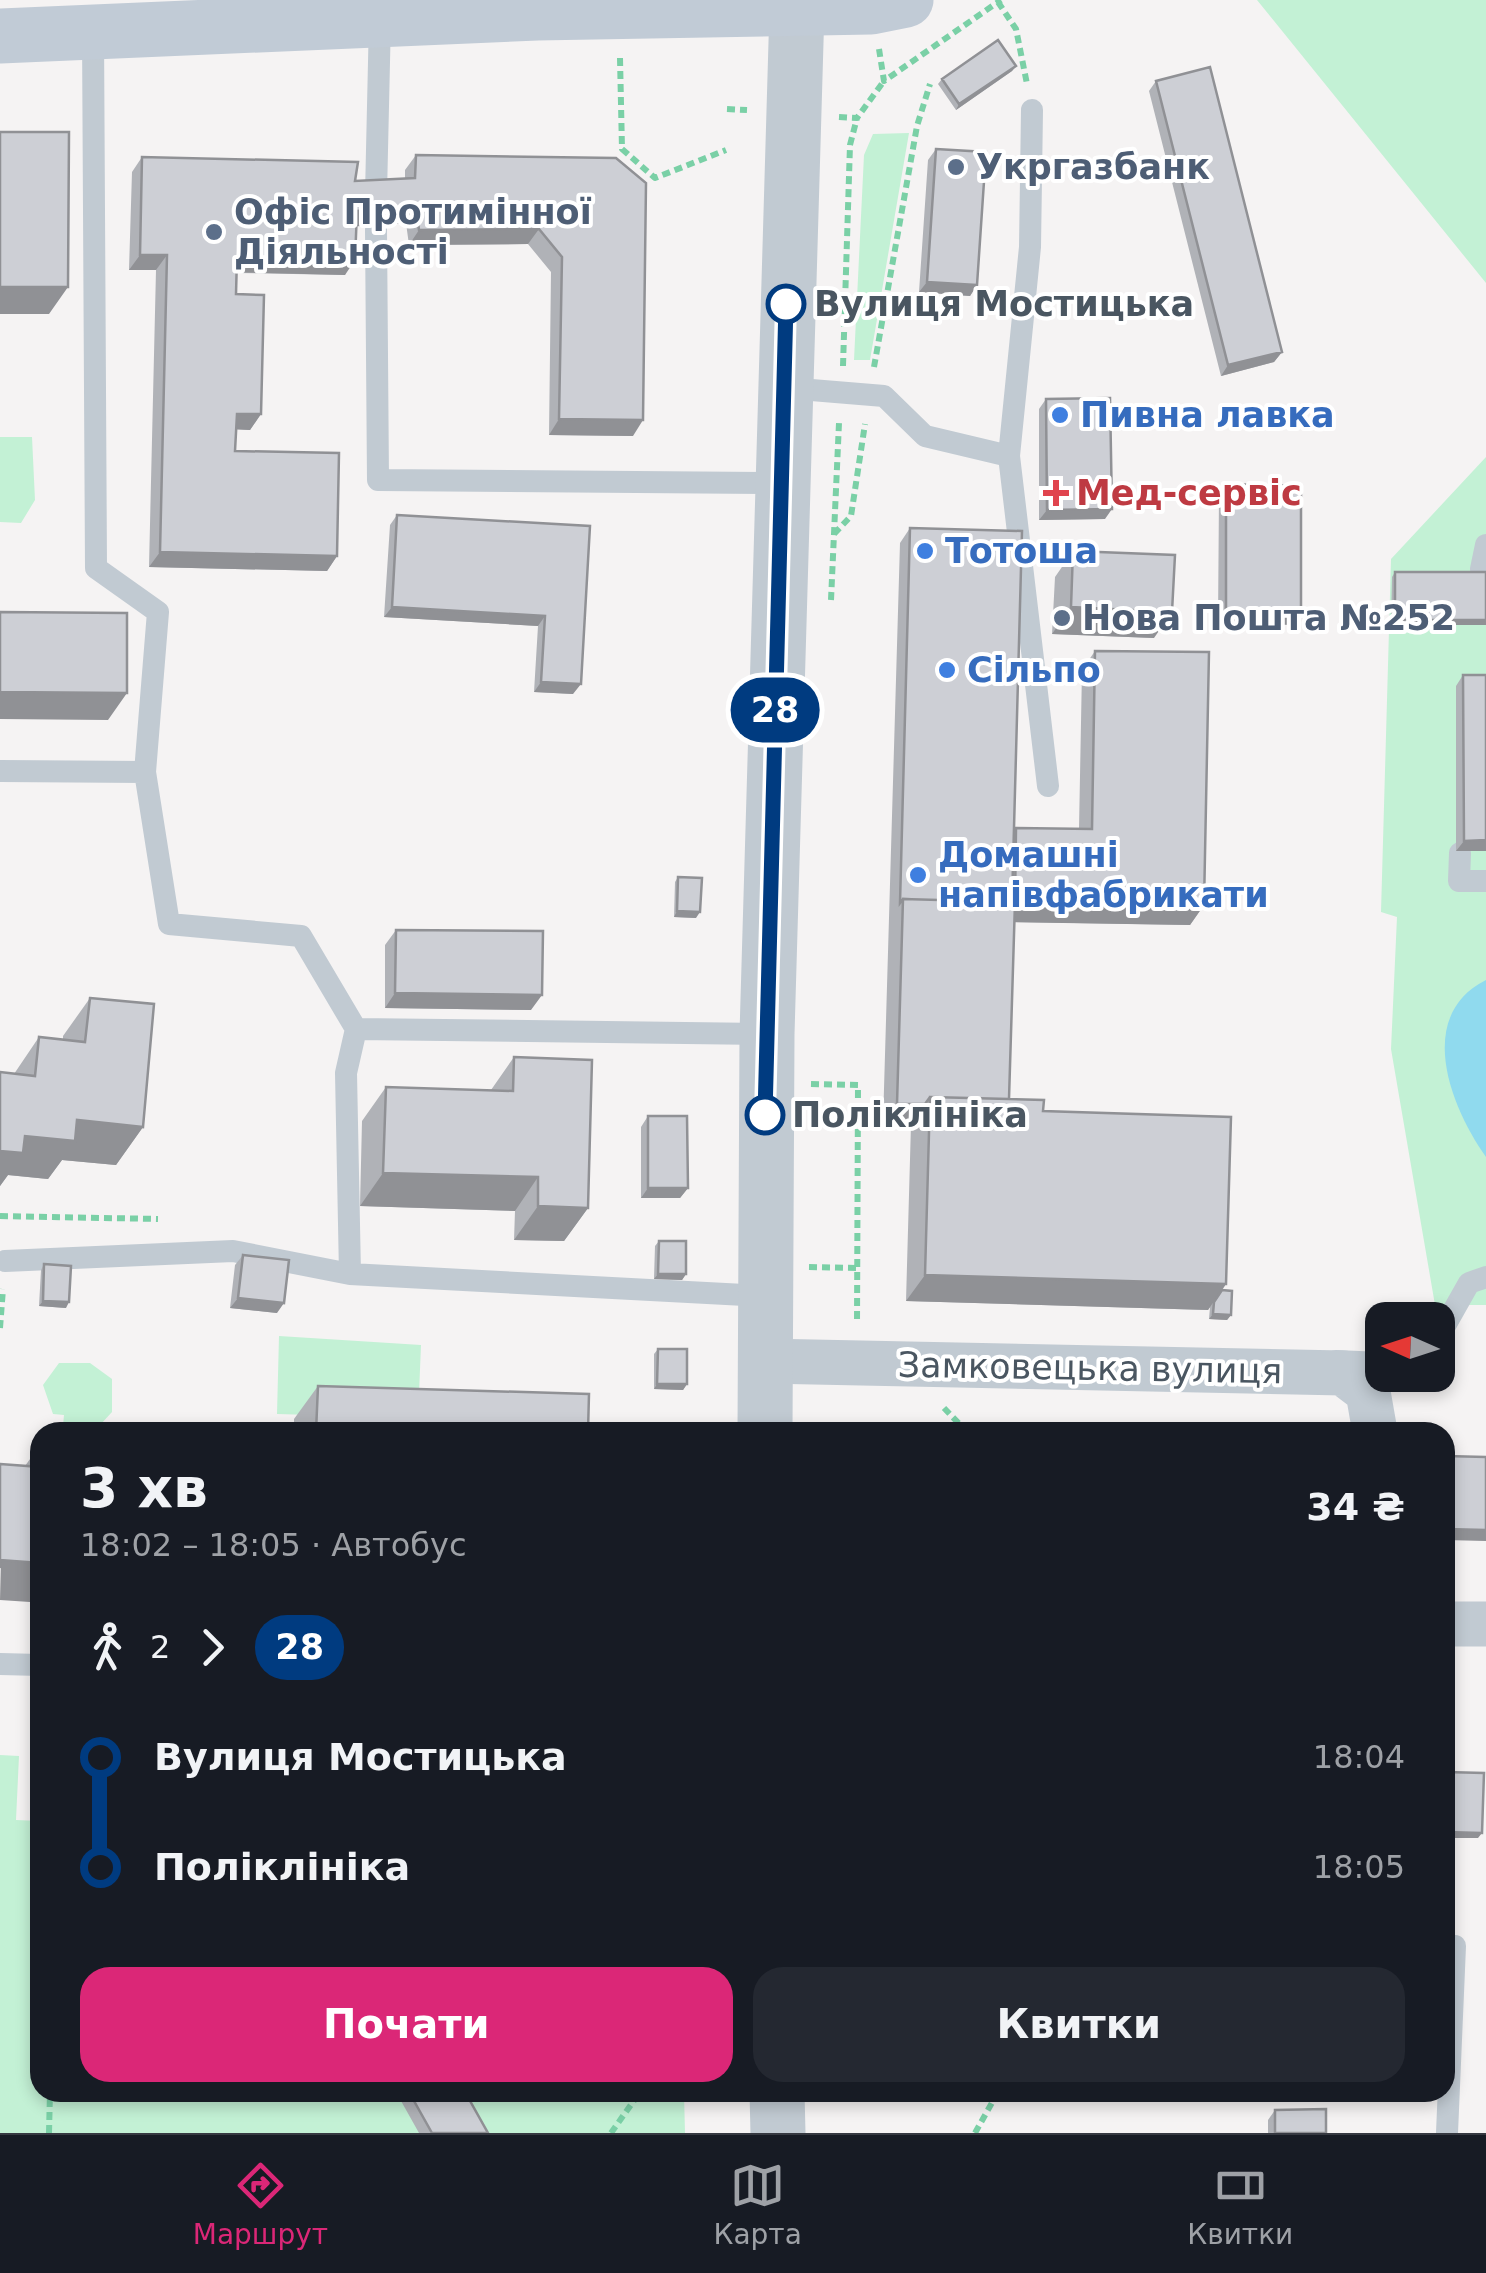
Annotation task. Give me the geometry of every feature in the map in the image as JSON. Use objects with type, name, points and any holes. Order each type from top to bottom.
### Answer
[{"type":"main road","points":[[0,36],[380,18],[438,8],[797,8],[871,6],[906,0]]},
{"type":"street","points":[[766,1422],[767,1034],[780,483],[797,8]]},
{"type":"street","name":"Замковецька вулиця","points":[[765,1361],[1343,1373],[1368,1392],[1373,1422]]},
{"type":"street","points":[[1455,1624],[1486,1624]]},
{"type":"street","points":[[778,2102],[778,2133]]},
{"type":"lane","points":[[376,194],[380,18]]},
{"type":"lane","points":[[93,31],[96,568],[158,612],[144,772],[169,924],[301,936],[356,1029],[346,1073],[350,1274]]},
{"type":"lane","points":[[1032,110],[1030,247],[1009,456],[1048,786]]},
{"type":"lane","points":[[376,230],[378,480],[780,483]]},
{"type":"lane","points":[[783,388],[884,396],[925,436],[1009,456]]},
{"type":"lane","points":[[1481,569],[1486,545]]},
{"type":"lane","points":[[0,770],[144,772]]},
{"type":"lane","points":[[1460,853],[1459,881],[1486,881]]},
{"type":"lane","points":[[356,1029],[767,1034]]},
{"type":"lane","points":[[5,1261],[233,1251],[350,1274],[764,1296]]},
{"type":"lane","points":[[1455,1307],[1468,1283],[1486,1277]]},
{"type":"lane","points":[[1214,1369],[1264,1358],[1365,1362]]},
{"type":"lane","points":[[0,1664],[30,1664]]},
{"type":"lane","points":[[1448,2133],[1449,2102]]},
{"type":"path","points":[[998,2],[1016,29],[1032,110]]},
{"type":"path","points":[[620,42],[622,149],[656,178],[726,150]]},
{"type":"path","points":[[834,536],[851,516],[917,126],[930,84]]},
{"type":"path","points":[[811,1084],[858,1085],[857,1320]]},
{"type":"path","points":[[0,1216],[167,1220]]},
{"type":"path","points":[[48,2133],[50,2102]]},
{"type":"path","points":[[610,2133],[633,2102]]},
{"type":"path","points":[[974,2133],[992,2102]]},
{"type":"green space","points":[[1257,0],[1486,0],[1486,283]]},
{"type":"green space","points":[[909,133],[870,360],[854,360],[864,155],[873,134]]},
{"type":"green space","points":[[0,437],[32,437],[35,500],[21,523],[0,522]]},
{"type":"green space","points":[[1486,457],[1486,1305],[1434,1302],[1391,1049],[1397,917],[1381,912],[1391,559]]},
{"type":"green space","points":[[279,1336],[421,1345],[418,1418],[277,1414]]},
{"type":"green space","points":[[59,1363],[90,1363],[112,1379],[112,1412],[103,1422],[63,1422],[64,1415],[53,1414],[43,1385]]},
{"type":"green space","points":[[0,1755],[19,1756],[16,1820],[30,1821],[30,2102],[684,2102],[685,2133],[0,2133]]},
{"type":"water","points":[[1486,980],[1486,1157],[1461,1114],[1452,1089],[1445,1039],[1451,1016],[1464,996]]},
{"type":"building","points":[[998,40],[1016,66],[959,104],[942,79]]},
{"type":"building","points":[[1210,67],[1282,352],[1228,365],[1156,81]]},
{"type":"building","points":[[0,132],[69,132],[68,287],[0,287]]},
{"type":"building","points":[[936,149],[986,152],[977,285],[927,282]]},
{"type":"building","points":[[416,155],[616,158],[646,183],[643,420],[559,419],[562,257],[539,229],[419,230],[416,208],[357,211],[355,260],[237,257],[236,294],[264,295],[261,414],[237,414],[235,451],[339,453],[337,556],[160,552],[167,255],[140,255],[142,157],[358,162],[355,181],[415,178]]},
{"type":"building","points":[[1110,398],[1112,509],[1047,510],[1046,399]]},
{"type":"building","points":[[1226,484],[1301,486],[1301,615],[1226,611]]},
{"type":"building","points":[[397,515],[590,526],[581,684],[541,682],[545,616],[392,607]]},
{"type":"building","points":[[910,528],[1022,531],[1012,902],[903,899],[900,903]]},
{"type":"building","points":[[1073,551],[1175,555],[1172,612],[1071,607]]},
{"type":"building","points":[[1395,572],[1486,572],[1486,620],[1395,620]]},
{"type":"building","points":[[0,612],[127,613],[127,693],[0,692]]},
{"type":"building","points":[[1095,651],[1209,652],[1204,905],[1015,902],[1016,828],[1092,829]]},
{"type":"building","points":[[1463,675],[1486,675],[1486,840],[1464,841]]},
{"type":"building","points":[[678,877],[702,878],[700,912],[677,911]]},
{"type":"building","points":[[903,899],[1015,902],[1009,1099],[930,1097],[925,1104],[897,1104]]},
{"type":"building","points":[[396,930],[543,931],[542,995],[395,993]]},
{"type":"building","points":[[90,998],[154,1004],[143,1127],[77,1120],[75,1141],[25,1136],[23,1153],[0,1151],[0,1072],[35,1076],[39,1037],[85,1042]]},
{"type":"building","points":[[514,1057],[592,1060],[588,1208],[538,1206],[538,1177],[383,1173],[386,1087],[513,1091]]},
{"type":"building","points":[[930,1097],[1044,1100],[1043,1111],[1231,1117],[1226,1284],[925,1275]]},
{"type":"building","points":[[648,1116],[687,1116],[688,1188],[648,1188]]},
{"type":"building","points":[[659,1241],[686,1241],[686,1274],[658,1274]]},
{"type":"building","points":[[243,1255],[289,1260],[284,1303],[238,1298]]},
{"type":"building","points":[[44,1264],[71,1266],[69,1302],[43,1301]]},
{"type":"building","points":[[1222,1290],[1232,1291],[1231,1315],[1213,1314],[1214,1302]]},
{"type":"building","points":[[658,1349],[687,1349],[687,1384],[657,1384]]},
{"type":"building","points":[[318,1386],[589,1394],[588,1422],[316,1422]]},
{"type":"building","points":[[1455,1456],[1486,1457],[1486,1530],[1455,1529]]},
{"type":"building","points":[[0,1464],[30,1466],[30,1562],[1,1560],[0,1568]]},
{"type":"building","points":[[1455,1772],[1484,1773],[1482,1833],[1455,1832]]},
{"type":"building","points":[[415,2102],[471,2102],[488,2133],[432,2133]]},
{"type":"building","points":[[1326,2109],[1326,2133],[1275,2133],[1275,2110]]},
{"type":"bus line","name":"28","points":[[765,1115],[786,304]]},
{"type":"place","name":"Укргазбанк","points":[[956,167]]},
{"type":"place","name":"Офіс Протимінної Діяльності","points":[[214,232]]},
{"type":"place","name":"Вулиця Мостицька","points":[[786,304]]},
{"type":"place","name":"Пивна лавка","points":[[1060,415]]},
{"type":"place","name":"Мед-сервіс","points":[[1056,493]]},
{"type":"place","name":"Тотоша","points":[[925,551]]},
{"type":"place","name":"Нова Пошта №252","points":[[1062,618]]},
{"type":"place","name":"Сільпо","points":[[947,670]]},
{"type":"place","name":"Домашні напівфабрикати","points":[[918,875]]},
{"type":"place","name":"Поліклініка","points":[[765,1115]]}]
